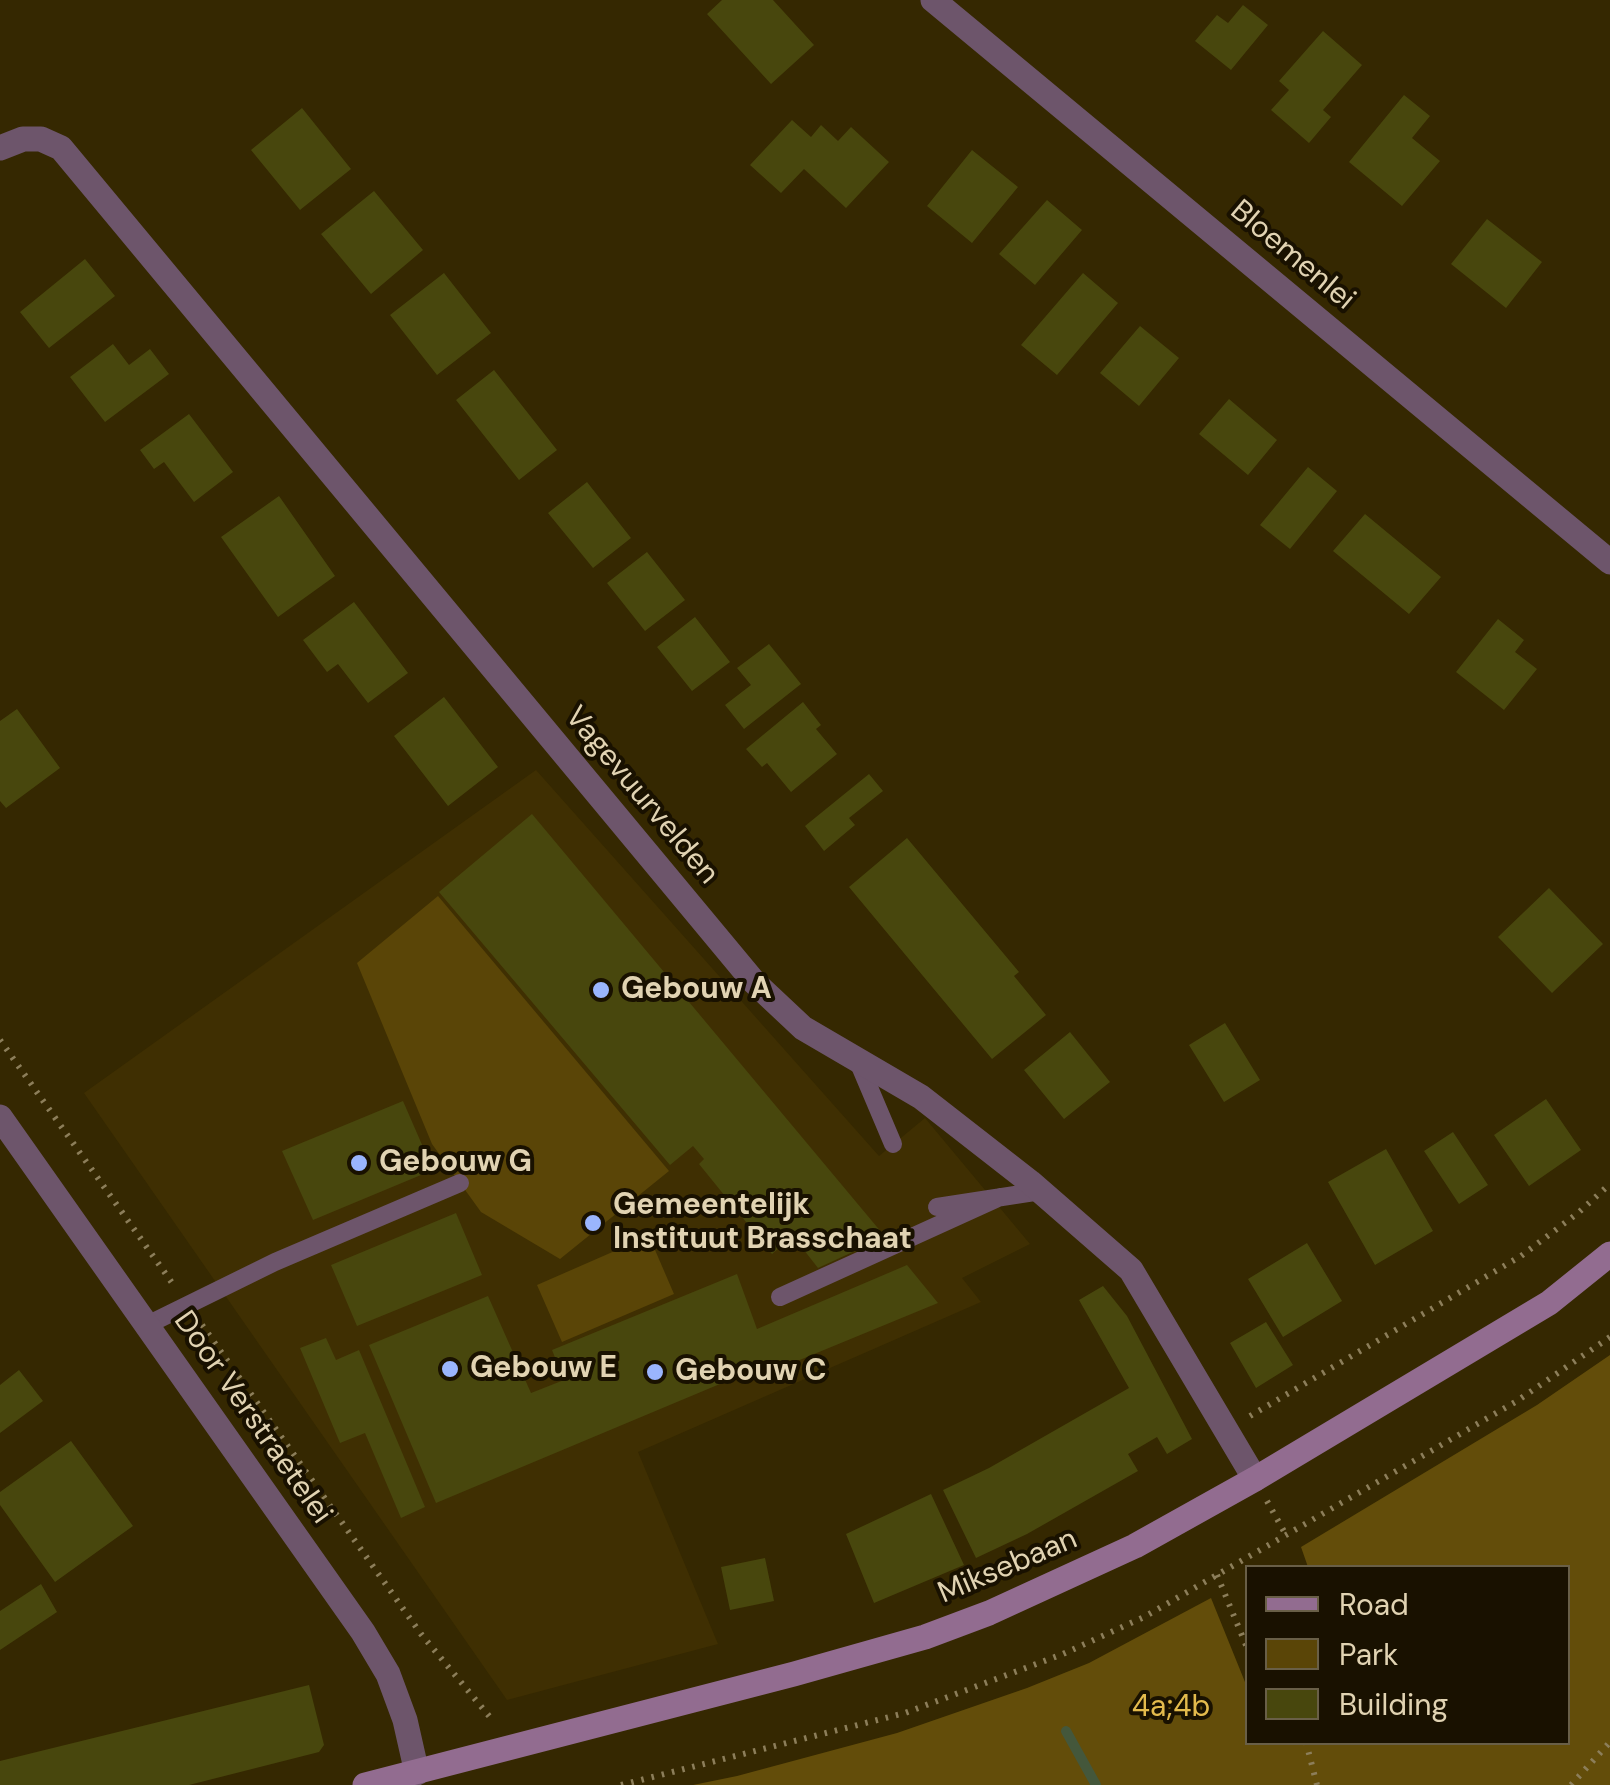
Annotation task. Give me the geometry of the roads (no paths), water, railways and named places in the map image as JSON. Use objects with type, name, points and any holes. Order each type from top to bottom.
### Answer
[{"type":"main road","name":"Miksebaan","points":[[364,1785],[400,1779],[925,1637],[1003,1607],[1134,1546],[1255,1479],[1548,1303],[1610,1254]]},
{"type":"street","name":"Bloemenlei","points":[[932,0],[1610,562]]},
{"type":"street","name":"Vagevuurvelden","points":[[0,148],[23,139],[40,139],[61,148],[754,982],[803,1028],[922,1097],[1132,1270],[1255,1479]]},
{"type":"street","name":"Door Verstraetelei","points":[[0,1117],[364,1632],[388,1674],[405,1720],[400,1779]]},
{"type":"lane","points":[[857,1060],[893,1144]]},
{"type":"lane","points":[[147,1326],[275,1262],[460,1183]]},
{"type":"lane","points":[[937,1206],[1041,1192]]},
{"type":"lane","points":[[780,1297],[1000,1197]]},
{"type":"waterway","points":[[1066,1731],[1096,1785]]},
{"type":"place","name":"Gebouw A","points":[[601,990]]},
{"type":"place","name":"Gebouw G","points":[[359,1163]]},
{"type":"place","name":"Gemeentelijk Instituut Brasschaat","points":[[593,1223]]},
{"type":"place","name":"Gebouw E","points":[[450,1369]]},
{"type":"place","name":"Gebouw C","points":[[655,1372]]},
{"type":"park label","name":"4a;4b","points":[[1171,1708]]}]
